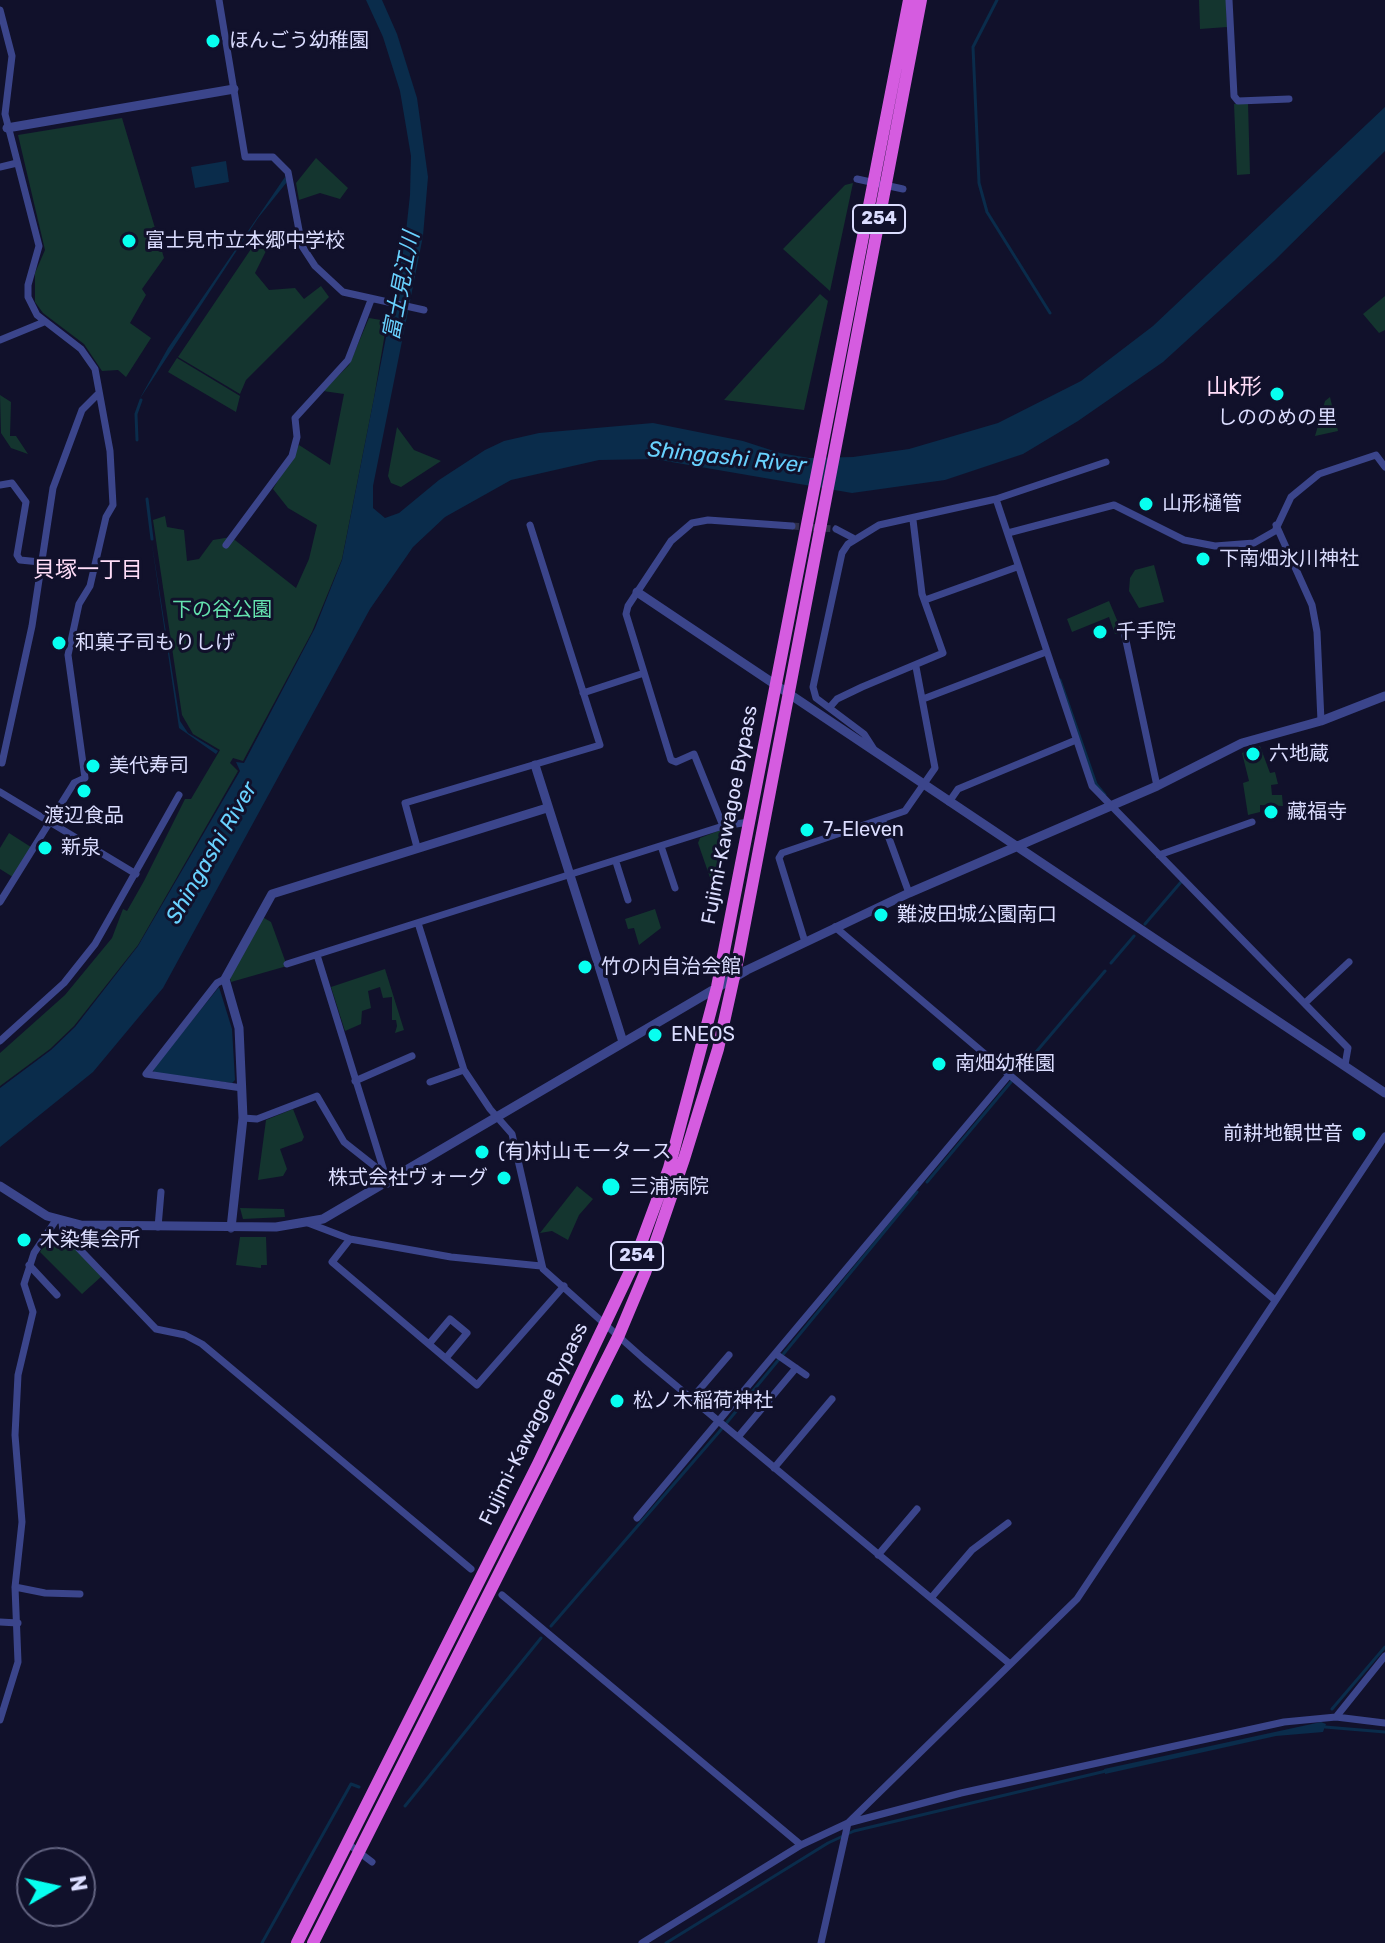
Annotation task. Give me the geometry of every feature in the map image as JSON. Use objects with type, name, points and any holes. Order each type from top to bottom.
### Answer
[{"type":"highway","name":"Fujimi-Kawagoe Bypass","points":[[880,184],[909,0]]},
{"type":"highway","name":"Fujimi-Kawagoe Bypass","points":[[297,1943],[352,1847],[619,1335],[645,1273],[684,1159],[718,1049],[733,978],[789,695],[831,437],[880,184],[921,0]]},
{"type":"highway","name":"Fujimi-Kawagoe Bypass","points":[[313,1943],[352,1847],[633,1265],[669,1168],[717,987],[775,685],[817,510]]},
{"type":"street","points":[[219,0],[245,157],[273,157],[285,168],[292,185],[302,246],[315,266],[343,292],[424,310]]},
{"type":"street","points":[[1229,0],[1234,96],[1238,101],[1289,99]]},
{"type":"street","points":[[0,10],[12,56],[4,128],[17,163],[39,246],[28,297],[32,308],[44,322],[89,358],[95,369],[97,395],[110,451],[113,505],[106,517],[90,586],[79,604],[68,655],[85,778],[74,783],[0,902]]},
{"type":"street","points":[[0,74],[11,73]]},
{"type":"street","points":[[4,128],[234,89]]},
{"type":"street","points":[[0,167],[17,163]]},
{"type":"street","points":[[857,179],[903,189]]},
{"type":"street","points":[[226,545],[292,456],[297,437],[295,418],[348,360],[375,300]]},
{"type":"street","points":[[0,340],[44,322]]},
{"type":"street","points":[[2,763],[32,626],[53,488],[82,410],[97,395]]},
{"type":"street","points":[[1008,533],[1114,505],[1184,540],[1215,546],[1254,543],[1275,531],[1291,497],[1319,474],[1376,455],[1385,467]]},
{"type":"street","points":[[875,753],[864,734],[816,698],[813,677],[842,553],[853,538],[879,525],[913,520],[996,499],[1106,462]]},
{"type":"street","points":[[0,485],[12,483],[26,502],[17,555],[20,560],[40,562]]},
{"type":"street","points":[[996,499],[1092,786],[1348,1048],[1345,1065]]},
{"type":"street","points":[[723,826],[694,754],[676,762],[671,760],[626,614],[671,541],[692,523],[708,520],[792,526]]},
{"type":"street","points":[[830,707],[837,699],[916,667],[945,650],[925,600],[913,520]]},
{"type":"street","points":[[417,847],[405,803],[600,745],[530,525]]},
{"type":"street","points":[[1276,525],[1312,605],[1321,721]]},
{"type":"street","points":[[836,529],[853,538]]},
{"type":"street","points":[[925,600],[1017,567]]},
{"type":"street","points":[[637,592],[1013,847],[1385,1093]]},
{"type":"street","points":[[1125,636],[1157,786]]},
{"type":"street","points":[[923,699],[1046,652]]},
{"type":"street","points":[[805,942],[779,858],[782,853],[905,811],[924,785],[935,764],[916,667]]},
{"type":"street","points":[[583,693],[644,673]]},
{"type":"street","points":[[0,1186],[59,1221],[91,1226],[231,1228],[308,1223],[335,1214],[717,987],[835,927],[1157,786],[1242,743],[1321,721],[1385,696]]},
{"type":"street","points":[[949,802],[958,789],[1076,740]]},
{"type":"street","points":[[535,765],[623,1042]]},
{"type":"street","points":[[0,792],[136,874]]},
{"type":"street","points":[[0,1041],[64,983],[104,931],[179,795]]},
{"type":"street","points":[[242,1088],[146,1074],[217,983],[225,979],[276,891],[547,808]]},
{"type":"street","points":[[882,819],[909,893]]},
{"type":"street","points":[[287,964],[723,826],[749,822]]},
{"type":"street","points":[[1159,855],[1252,822]]},
{"type":"street","points":[[661,846],[675,888]]},
{"type":"street","points":[[616,862],[628,900]]},
{"type":"street","points":[[418,923],[464,1070],[512,1134],[541,1266]]},
{"type":"street","points":[[835,927],[1275,1300]]},
{"type":"street","points":[[317,955],[388,1184]]},
{"type":"street","points":[[1305,1003],[1349,962]]},
{"type":"street","points":[[225,979],[239,1028],[243,1118],[231,1228]]},
{"type":"street","points":[[355,1081],[412,1056]]},
{"type":"street","points":[[430,1082],[464,1070]]},
{"type":"street","points":[[637,1518],[723,1424],[1009,1075]]},
{"type":"street","points":[[243,1118],[257,1119],[317,1096],[344,1142],[384,1173]]},
{"type":"street","points":[[821,1943],[848,1823],[1077,1599],[1385,1136]]},
{"type":"street","points":[[158,1227],[161,1192]]},
{"type":"street","points":[[0,1720],[18,1669],[15,1587],[22,1522],[15,1435],[18,1375],[33,1312],[24,1289],[29,1265],[59,1221]]},
{"type":"street","points":[[59,1221],[63,1232],[156,1329],[185,1335],[202,1344],[471,1569]]},
{"type":"street","points":[[308,1223],[350,1239],[451,1257],[541,1266],[774,1468],[1010,1664]]},
{"type":"street","points":[[350,1239],[332,1262],[477,1385],[564,1286]]},
{"type":"street","points":[[29,1265],[57,1295]]},
{"type":"street","points":[[429,1344],[450,1319],[467,1333],[446,1358]]},
{"type":"street","points":[[693,1397],[729,1355]]},
{"type":"street","points":[[779,1356],[806,1375]]},
{"type":"street","points":[[738,1437],[796,1368]]},
{"type":"street","points":[[774,1468],[832,1399]]},
{"type":"street","points":[[878,1555],[917,1509]]},
{"type":"street","points":[[931,1598],[972,1550],[1008,1523]]},
{"type":"street","points":[[15,1587],[45,1593],[80,1594]]},
{"type":"street","points":[[502,1595],[801,1845]]},
{"type":"street","points":[[0,1622],[18,1623]]},
{"type":"street","points":[[1336,1717],[1385,1656]]},
{"type":"street","points":[[642,1943],[801,1845],[848,1823],[961,1793],[1284,1722],[1336,1717],[1385,1723]]},
{"type":"street","points":[[352,1847],[372,1862]]},
{"type":"green space","points":[[1199,0],[1226,0],[1227,27],[1200,29]]},
{"type":"green space","points":[[1248,103],[1250,174],[1237,175],[1234,104]]},
{"type":"green space","points":[[122,118],[164,258],[142,289],[146,295],[130,323],[151,338],[126,377],[118,370],[102,371],[84,344],[43,313],[35,302],[35,273],[45,250],[18,135]]},
{"type":"green space","points":[[316,158],[348,188],[340,199],[320,193],[299,200],[296,183]]},
{"type":"green space","points":[[853,183],[830,291],[783,249],[845,185]]},
{"type":"green space","points":[[251,249],[267,249],[255,273],[269,290],[295,288],[304,299],[321,286],[329,297],[246,380],[240,394],[178,357]]},
{"type":"green space","points":[[820,294],[828,301],[804,410],[724,400]]},
{"type":"green space","points":[[1385,296],[1385,330],[1379,333],[1363,314]]},
{"type":"green space","name":"下の谷公園","points":[[369,318],[387,321],[374,398],[342,559],[312,632],[243,761],[233,758],[230,763],[238,771],[138,945],[74,1026],[50,1049],[0,1086],[0,1053],[65,995],[112,938],[123,909],[127,911],[144,881],[185,799],[191,799],[220,750],[193,734],[182,715],[153,520],[165,516],[167,527],[184,530],[187,561],[199,559],[213,540],[231,537],[296,588],[309,559],[317,525],[288,508],[273,489],[299,445],[330,465],[344,394],[323,391],[349,365]]},
{"type":"green space","points":[[177,358],[240,396],[236,412],[168,372]]},
{"type":"green space","points":[[0,395],[11,402],[10,436],[16,436],[28,454],[11,448],[1,433]]},
{"type":"green space","points":[[1330,397],[1338,431],[1315,436],[1325,401]]},
{"type":"green space","points":[[397,427],[414,450],[441,461],[401,487],[391,483],[388,476]]},
{"type":"green space","points":[[1154,565],[1164,602],[1139,608],[1129,591],[1130,578],[1135,570]]},
{"type":"green space","points":[[1109,601],[1122,632],[1115,634],[1109,617],[1072,632],[1067,619]]},
{"type":"green space","points":[[1260,746],[1270,773],[1275,772],[1278,784],[1271,785],[1272,795],[1282,795],[1283,806],[1260,805],[1260,812],[1248,815],[1243,783],[1249,781],[1242,753]]},
{"type":"green space","points":[[726,828],[715,892],[698,843],[700,838]]},
{"type":"green space","points":[[9,833],[34,849],[16,879],[0,869],[0,848]]},
{"type":"green space","points":[[655,909],[661,928],[639,945],[634,928],[628,929],[625,919]]},
{"type":"green space","points":[[259,915],[271,922],[287,966],[231,982],[228,970]]},
{"type":"green space","points":[[385,969],[404,1030],[395,1033],[397,1026],[396,1020],[392,1020],[392,997],[383,998],[380,987],[368,991],[371,1008],[362,1011],[361,1024],[345,1031],[331,987]]},
{"type":"green space","points":[[293,1109],[304,1137],[302,1141],[280,1149],[287,1169],[283,1176],[258,1180],[266,1120]]},
{"type":"green space","points":[[577,1186],[593,1199],[579,1215],[568,1240],[552,1231],[540,1233]]},
{"type":"green space","points":[[240,1208],[284,1209],[285,1217],[243,1219]]},
{"type":"green space","points":[[59,1233],[102,1276],[82,1294],[40,1252],[46,1241]]},
{"type":"green space","points":[[240,1237],[266,1237],[267,1265],[261,1265],[261,1268],[236,1265]]},
{"type":"water","points":[[366,0],[382,0],[397,34],[417,98],[428,177],[423,236],[373,486],[373,508],[385,518],[399,513],[439,480],[485,450],[504,441],[539,433],[653,423],[809,458],[853,457],[909,449],[998,423],[1081,381],[1153,326],[1385,107],[1385,151],[1274,261],[1163,362],[1078,421],[1023,454],[945,480],[852,493],[654,459],[599,460],[511,480],[445,517],[413,547],[370,609],[163,988],[93,1072],[0,1147],[0,1088],[51,1050],[75,1027],[138,946],[240,771],[236,762],[244,763],[315,628],[342,560],[405,241],[410,195],[411,156],[400,91],[383,37]]},
{"type":"water","points":[[226,161],[229,182],[195,188],[191,167]]},
{"type":"water","points":[[285,177],[287,182],[258,218],[139,400],[168,348]]},
{"type":"water","points":[[151,538],[180,721],[188,733],[218,751],[216,754],[179,728]]},
{"type":"water","points":[[219,987],[232,1029],[235,1080],[232,1083],[154,1073],[153,1069]]},
{"type":"water","points":[[1321,1722],[1326,1724],[1323,1732],[1276,1736],[1105,1774],[1104,1769]]},
{"type":"waterway","points":[[997,0],[973,47],[979,183],[987,212],[1050,313]]},
{"type":"waterway","points":[[137,440],[136,414],[141,400]]},
{"type":"waterway","points":[[147,499],[152,539]]},
{"type":"waterway","points":[[1060,680],[1096,784],[1105,795]]},
{"type":"waterway","points":[[1145,924],[1181,882]]},
{"type":"waterway","points":[[1111,963],[1134,936]]},
{"type":"waterway","points":[[1019,1072],[1105,971]]},
{"type":"waterway","points":[[927,1182],[1011,1082]]},
{"type":"waterway","points":[[551,1626],[719,1432],[917,1192]]},
{"type":"waterway","points":[[405,1806],[541,1638]]},
{"type":"waterway","points":[[1332,1709],[1385,1647]]},
{"type":"waterway","points":[[1325,1727],[1385,1732]]},
{"type":"waterway","points":[[666,1943],[828,1843],[854,1831],[1106,1771]]},
{"type":"waterway","points":[[262,1943],[351,1784],[359,1787]]},
{"type":"tunnel","points":[[792,526],[836,529]]},
{"type":"place","name":"ほんごう幼稚園","points":[[213,41]]},
{"type":"place","name":"富士見市立本郷中学校","points":[[129,241]]},
{"type":"place","name":"しののめの里","points":[[1277,394]]},
{"type":"place","name":"山形樋管","points":[[1146,504]]},
{"type":"place","name":"下南畑氷川神社","points":[[1203,559]]},
{"type":"place","name":"千手院","points":[[1100,632]]},
{"type":"place","name":"和菓子司もりしげ","points":[[59,643]]},
{"type":"place","name":"六地蔵","points":[[1253,754]]},
{"type":"place","name":"美代寿司","points":[[93,766]]},
{"type":"place","name":"渡辺食品","points":[[84,791]]},
{"type":"place","name":"藏福寺","points":[[1271,812]]},
{"type":"place","name":"7-Eleven","points":[[807,830]]},
{"type":"place","name":"新泉","points":[[45,848]]},
{"type":"place","name":"難波田城公園南口","points":[[881,915]]},
{"type":"place","name":"竹の内自治会館","points":[[585,967]]},
{"type":"place","name":"ENEOS","points":[[655,1035]]},
{"type":"place","name":"南畑幼稚園","points":[[939,1064]]},
{"type":"place","name":"前耕地観世音","points":[[1359,1134]]},
{"type":"place","name":"(有)村山モータース","points":[[482,1152]]},
{"type":"place","name":"株式会社ヴォーグ","points":[[504,1178]]},
{"type":"place","name":"三浦病院","points":[[611,1187]]},
{"type":"place","name":"木染集会所","points":[[24,1240]]},
{"type":"place","name":"松ノ木稲荷神社","points":[[617,1401]]},
{"type":"district","name":"山k形","points":[[1234,388]]},
{"type":"district","name":"貝塚一丁目","points":[[88,571]]},
{"type":"water label","name":"富士見江川","points":[[402,286]]},
{"type":"water label","name":"Shingashi River","points":[[727,458]]},
{"type":"water label","name":"Shingashi River","points":[[212,853]]}]
